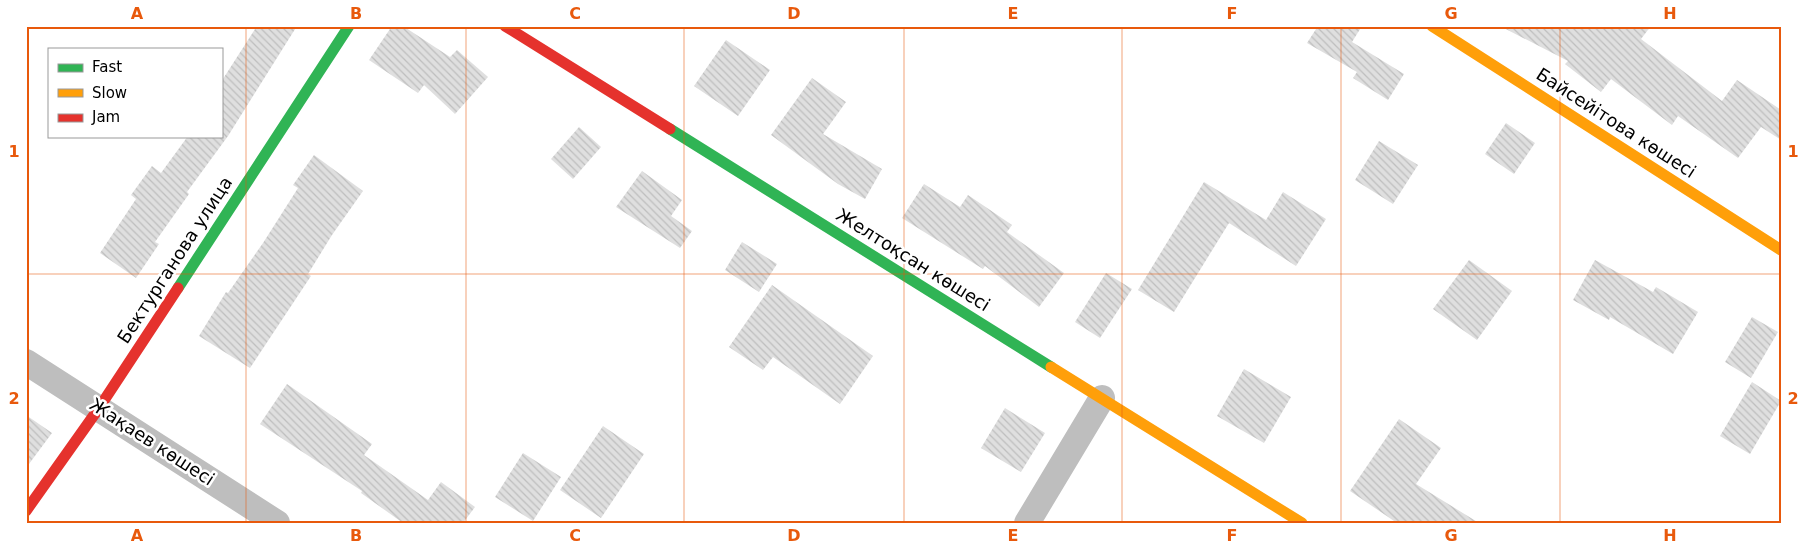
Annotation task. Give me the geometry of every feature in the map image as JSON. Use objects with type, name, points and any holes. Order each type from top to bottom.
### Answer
[{"type":"street","name":"Бектурганова улица","points":[[26,511],[99,408],[349,26]]},
{"type":"street","name":"Желтоқсан көшесі","points":[[505,26],[1302,523]]},
{"type":"street","name":"Байсейітова көшесі","points":[[1432,26],[1781,250]]},
{"type":"street","name":"Жақаев көшесі","points":[[26,362],[277,523]]},
{"type":"street","points":[[1027,523],[1102,398]]},
{"type":"building","points":[[257,26],[297,26],[228,136],[187,192],[189,194],[155,242],[159,244],[136,278],[100,253],[136,199],[131,195],[152,166],[161,173],[187,138],[222,138],[222,80]]},
{"type":"building","points":[[392,26],[403,26],[450,57],[457,50],[488,77],[455,114],[424,85],[418,93],[369,60]]},
{"type":"building","points":[[1318,26],[1362,26],[1352,42],[1404,74],[1388,100],[1353,78],[1357,72],[1307,43]]},
{"type":"building","points":[[1500,26],[1651,26],[1641,39],[1722,101],[1737,80],[1781,110],[1781,140],[1761,127],[1738,158],[1678,116],[1672,125],[1611,79],[1601,92],[1565,64],[1568,61]]},
{"type":"building","points":[[726,40],[770,70],[738,116],[694,86]]},
{"type":"building","points":[[812,78],[846,102],[823,134],[882,169],[865,199],[838,184],[771,135]]},
{"type":"building","points":[[1506,123],[1535,143],[1514,174],[1485,154]]},
{"type":"building","points":[[579,127],[601,147],[573,179],[551,159]]},
{"type":"building","points":[[1379,141],[1418,165],[1393,204],[1355,180]]},
{"type":"building","points":[[314,155],[363,191],[332,235],[308,274],[311,276],[250,368],[199,336],[226,292],[228,293],[263,243],[298,188],[293,185]]},
{"type":"building","points":[[642,171],[682,200],[671,216],[692,231],[680,248],[616,207]]},
{"type":"building","points":[[1204,182],[1266,220],[1283,192],[1326,219],[1296,266],[1229,223],[1174,312],[1138,290]]},
{"type":"building","points":[[924,184],[960,207],[968,195],[1012,225],[1007,232],[1064,273],[1039,307],[985,266],[983,269],[902,218]]},
{"type":"building","points":[[742,242],[777,264],[759,292],[725,270]]},
{"type":"building","points":[[1469,260],[1512,291],[1477,340],[1433,309]]},
{"type":"building","points":[[1595,260],[1653,292],[1656,287],[1698,312],[1673,354],[1610,317],[1609,320],[1573,300]]},
{"type":"building","points":[[1106,273],[1132,289],[1100,338],[1075,322]]},
{"type":"building","points":[[772,285],[873,356],[840,404],[773,357],[763,370],[729,347]]},
{"type":"building","points":[[1752,317],[1778,332],[1751,378],[1725,362]]},
{"type":"building","points":[[1244,369],[1291,397],[1264,443],[1217,416]]},
{"type":"building","points":[[1752,382],[1781,401],[1750,454],[1720,436]]},
{"type":"building","points":[[287,384],[372,444],[364,455],[428,500],[441,482],[475,507],[463,523],[403,523],[361,493],[362,491],[260,424]]},
{"type":"building","points":[[1005,408],[1045,433],[1021,472],[981,448]]},
{"type":"building","points":[[26,415],[52,433],[26,468]]},
{"type":"building","points":[[1399,419],[1441,448],[1416,484],[1479,523],[1397,523],[1350,491]]},
{"type":"building","points":[[603,426],[644,454],[601,518],[560,490]]},
{"type":"building","points":[[523,453],[561,477],[533,521],[495,497]]},
{"type":"traffic: fast","points":[[178,288],[349,26]]},
{"type":"traffic: fast","points":[[670,129],[1051,367]]},
{"type":"traffic: slow","points":[[1432,26],[1781,250]]},
{"type":"traffic: slow","points":[[1051,367],[1302,523]]},
{"type":"traffic: jam","points":[[505,26],[670,129]]},
{"type":"traffic: jam","points":[[26,511],[99,408],[178,288]]}]
